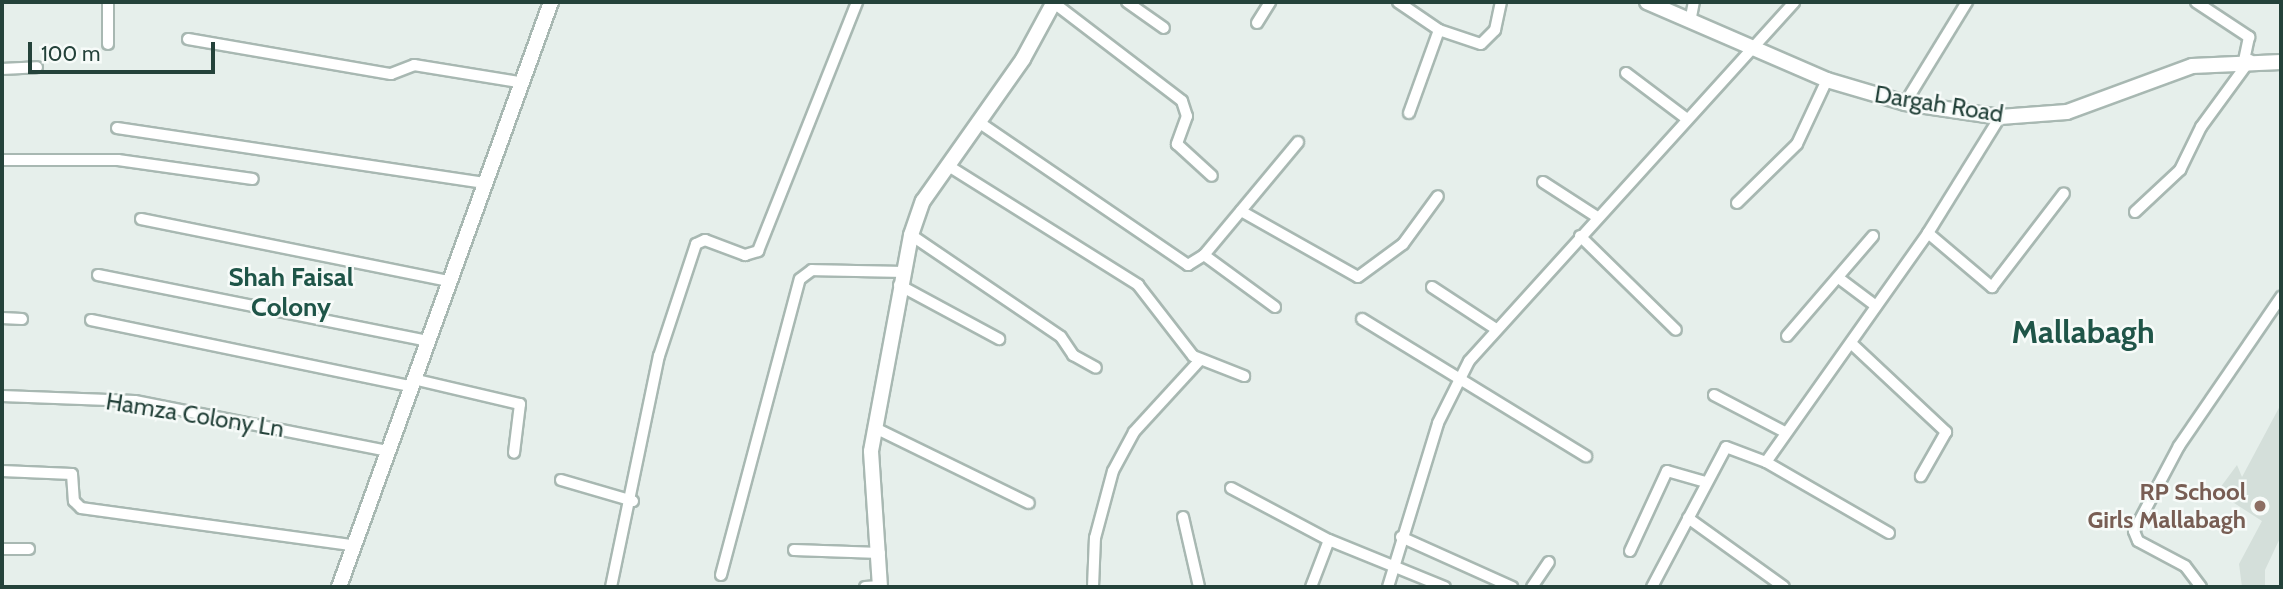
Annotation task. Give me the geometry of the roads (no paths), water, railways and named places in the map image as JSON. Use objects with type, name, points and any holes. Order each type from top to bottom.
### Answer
[{"type":"street","points":[[108,2],[108,44]]},
{"type":"street","points":[[339,587],[519,82],[551,2]]},
{"type":"street","points":[[611,587],[633,501],[659,356],[696,244],[705,240],[745,255],[758,251],[857,2]]},
{"type":"street","points":[[865,587],[880,586],[875,428],[900,279],[911,235],[923,201],[980,123],[1054,2],[1182,101],[1187,116],[1177,144],[1212,176]]},
{"type":"street","points":[[1127,2],[1164,28]]},
{"type":"street","points":[[1257,23],[1270,2]]},
{"type":"street","points":[[1398,2],[1439,30],[1486,43],[1501,2]]},
{"type":"street","name":"Dargah Road","points":[[1647,2],[1827,80],[1905,103],[2000,117],[2067,112],[2192,66],[2247,60],[2281,62]]},
{"type":"street","points":[[1690,22],[1694,2]]},
{"type":"street","points":[[1388,587],[1401,537],[1459,378],[1496,329],[1794,2]]},
{"type":"street","points":[[1905,103],[1967,2]]},
{"type":"street","points":[[2135,212],[2180,170],[2201,127],[2247,60],[2249,37],[2196,2]]},
{"type":"street","points":[[1409,113],[1439,30]]},
{"type":"street","points":[[188,39],[391,74],[414,65],[519,82]]},
{"type":"street","points":[[2,69],[37,67]]},
{"type":"street","points":[[1626,73],[1686,119]]},
{"type":"street","points":[[1737,203],[1797,144],[1827,80]]},
{"type":"street","points":[[1766,462],[1783,431],[1852,344],[1928,233],[2000,117]]},
{"type":"street","points":[[980,123],[1184,264],[1204,255],[1298,142]]},
{"type":"street","points":[[117,128],[483,183]]},
{"type":"street","points":[[2,160],[118,160],[253,180]]},
{"type":"street","points":[[947,165],[1138,285],[1200,360],[1244,376]]},
{"type":"street","points":[[1543,182],[1597,217]]},
{"type":"street","points":[[1928,233],[1992,287],[2064,193]]},
{"type":"street","points":[[1241,211],[1358,277],[1403,244],[1438,196]]},
{"type":"street","points":[[141,219],[448,281]]},
{"type":"street","points":[[911,235],[1061,337],[1073,355],[1096,368]]},
{"type":"street","points":[[1580,236],[1676,330]]},
{"type":"street","points":[[1787,336],[1840,279],[1872,236]]},
{"type":"street","points":[[1204,255],[1275,307]]},
{"type":"street","points":[[721,575],[800,279],[812,270],[900,279],[999,339]]},
{"type":"street","points":[[98,275],[427,341]]},
{"type":"street","points":[[1840,279],[1876,306]]},
{"type":"street","points":[[1432,287],[1496,329]]},
{"type":"street","points":[[2201,587],[2185,566],[2138,541],[2134,531],[2165,468],[2281,298]]},
{"type":"street","points":[[2,318],[22,319]]},
{"type":"street","points":[[1362,319],[1586,456]]},
{"type":"street","points":[[91,320],[520,404],[514,453]]},
{"type":"street","points":[[1852,344],[1946,432],[1921,476]]},
{"type":"street","points":[[1093,587],[1095,538],[1113,471],[1140,425],[1200,360]]},
{"type":"street","points":[[1714,395],[1783,431]]},
{"type":"street","name":"Hamza Colony Ln","points":[[2,396],[135,401],[387,450]]},
{"type":"street","points":[[875,428],[1029,503]]},
{"type":"street","points":[[1652,587],[1704,482],[1726,447],[1766,462],[1889,533]]},
{"type":"street","points":[[2,471],[72,474],[74,502],[81,508],[352,545]]},
{"type":"street","points":[[1630,551],[1667,471],[1704,482]]},
{"type":"street","points":[[561,480],[633,501]]},
{"type":"street","points":[[1231,488],[1329,540],[1445,587]]},
{"type":"street","points":[[1184,517],[1199,587]]},
{"type":"street","points":[[1688,518],[1784,587]]},
{"type":"street","points":[[1401,537],[1512,587]]},
{"type":"street","points":[[1311,587],[1329,540]]},
{"type":"street","points":[[2,549],[29,549]]},
{"type":"street","points":[[794,550],[880,553]]},
{"type":"street","points":[[1532,587],[1549,562]]},
{"type":"place","name":"RP School Girls Mallabagh","points":[[2260,506]]},
{"type":"district","name":"Shah Faisal Colony","points":[[291,293]]},
{"type":"district","name":"Mallabagh","points":[[2083,332]]}]
